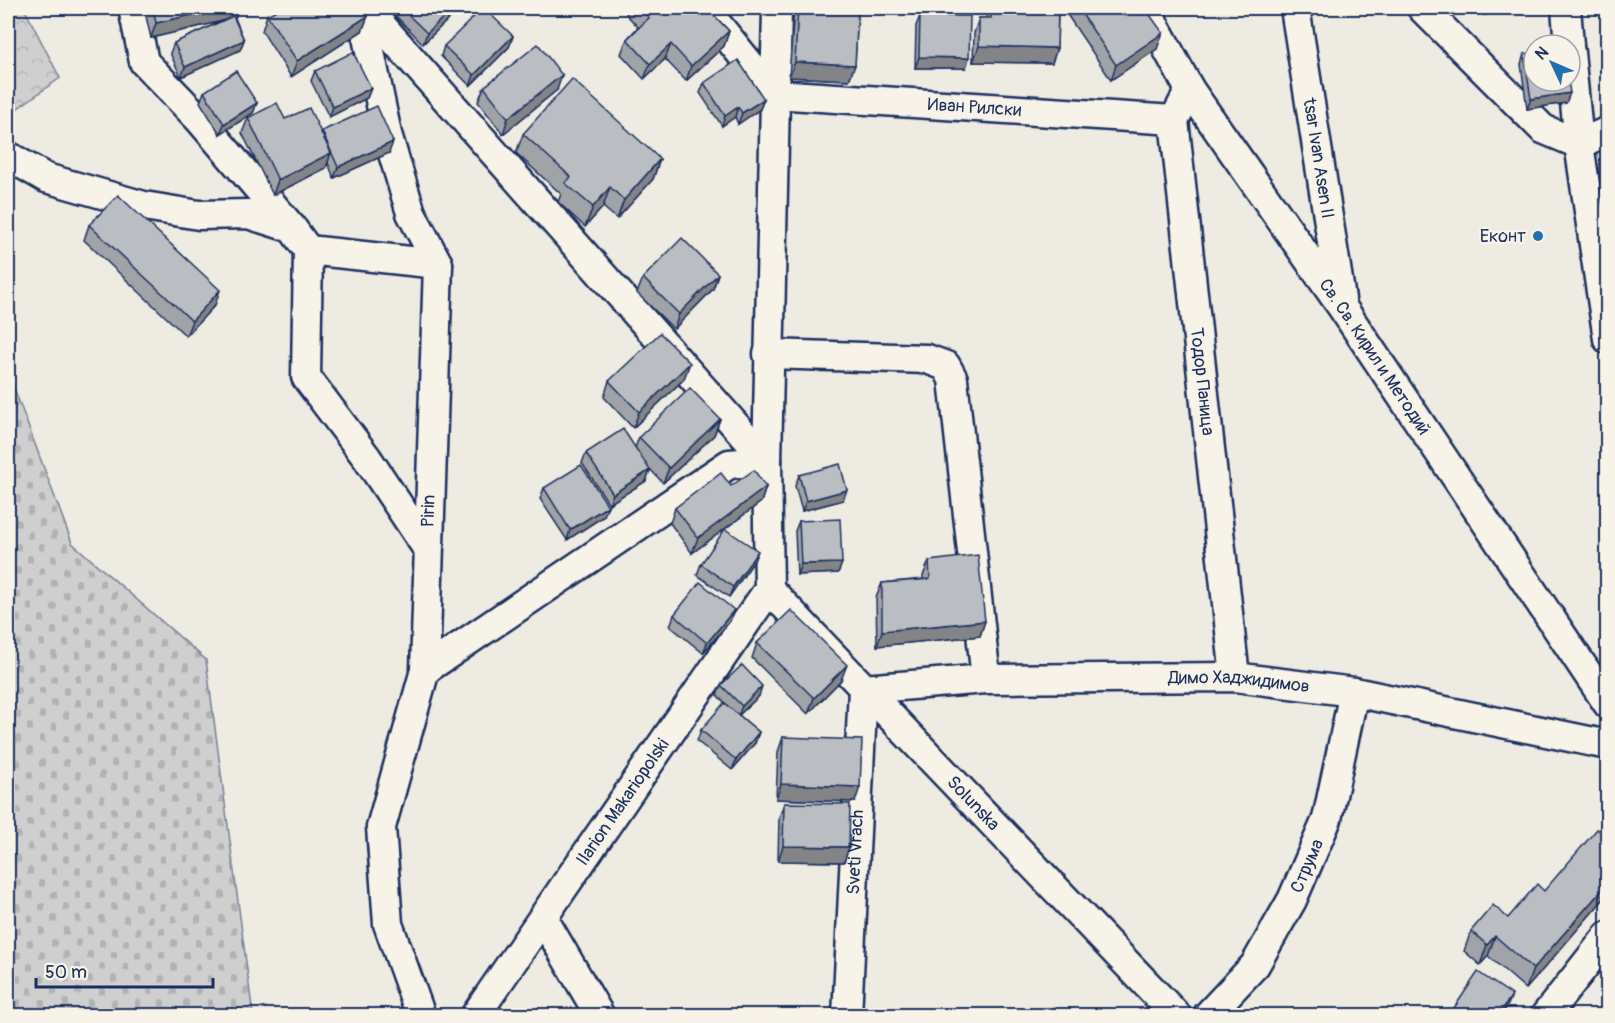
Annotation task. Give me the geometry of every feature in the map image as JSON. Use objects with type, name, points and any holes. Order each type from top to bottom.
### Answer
[{"type":"street","points":[[133,8],[144,62],[200,119],[300,239],[306,377],[367,458],[427,548]]},
{"type":"street","points":[[361,8],[387,134],[411,213],[438,264]]},
{"type":"street","points":[[366,8],[767,461]]},
{"type":"street","points":[[704,8],[774,94]]},
{"type":"street","points":[[769,589],[768,354],[777,8]]},
{"type":"street","name":"Св. Св. Кирил и Методий","points":[[1145,8],[1191,90],[1342,307],[1608,704]]},
{"type":"street","name":"tsar Ivan Asen II","points":[[1295,8],[1342,307]]},
{"type":"street","points":[[1422,8],[1543,129],[1579,144],[1608,131]]},
{"type":"street","points":[[1566,8],[1568,33]]},
{"type":"street","points":[[1174,120],[1191,90]]},
{"type":"street","points":[[1574,93],[1579,144],[1608,339]]},
{"type":"street","name":"Иван Рилски","points":[[774,94],[1174,120]]},
{"type":"street","name":"Тодор Паница","points":[[1174,120],[1236,677]]},
{"type":"street","points":[[8,156],[46,178],[144,206],[199,215],[248,214],[300,239],[438,264]]},
{"type":"street","name":"Pirin","points":[[421,1016],[388,924],[381,827],[425,670],[427,548],[438,264]]},
{"type":"street","points":[[768,354],[927,359],[946,366],[952,379],[986,680]]},
{"type":"street","points":[[425,670],[729,464],[767,461]]},
{"type":"street","name":"Solunska","points":[[769,589],[1177,1016]]},
{"type":"street","name":"Ilarion Makariopolski","points":[[475,1016],[769,589]]},
{"type":"street","name":"Димо Хаджидимов","points":[[863,689],[986,680],[1236,677],[1354,693],[1608,745]]},
{"type":"street","name":"Sveti Vrach","points":[[847,1016],[863,689]]},
{"type":"street","name":"Струма","points":[[1207,1016],[1255,965],[1292,900],[1327,819],[1354,693]]},
{"type":"street","points":[[543,918],[600,1016]]},
{"type":"street","points":[[1545,1016],[1608,936]]},
{"type":"green space","points":[[8,8],[24,8],[60,78],[8,115]]},
{"type":"green space","points":[[8,372],[72,543],[206,660],[253,1015],[8,1015]]},
{"type":"building","points":[[153,8],[222,8],[156,23]]},
{"type":"building","points":[[280,8],[362,8],[368,16],[297,61],[267,15]]},
{"type":"building","points":[[401,8],[453,8],[427,33]]},
{"type":"building","points":[[483,8],[513,36],[474,75],[444,46]]},
{"type":"building","points":[[640,8],[707,8],[729,31],[691,66],[671,44],[650,64],[627,39],[649,18]]},
{"type":"building","points":[[798,8],[858,8],[855,65],[795,62]]},
{"type":"building","points":[[991,8],[1058,8],[1057,48],[979,46],[979,18],[991,18]]},
{"type":"building","points":[[1078,8],[1145,8],[1163,33],[1116,65]]},
{"type":"building","points":[[233,16],[244,40],[185,67],[174,43]]},
{"type":"building","points":[[920,16],[970,16],[969,58],[919,57]]},
{"type":"building","points":[[538,44],[562,75],[508,118],[484,87]]},
{"type":"building","points":[[353,52],[371,88],[333,107],[315,71]]},
{"type":"building","points":[[738,60],[764,99],[742,113],[738,107],[725,116],[704,83]]},
{"type":"building","points":[[236,71],[257,103],[224,124],[204,92]]},
{"type":"building","points":[[572,79],[660,159],[624,200],[610,187],[593,207],[565,183],[571,177],[523,134]]},
{"type":"building","points":[[1530,93],[1570,93],[1531,99]]},
{"type":"building","points":[[277,103],[285,119],[309,108],[331,153],[278,180],[248,118]]},
{"type":"building","points":[[377,106],[393,142],[338,167],[322,131]]},
{"type":"building","points":[[118,195],[220,290],[192,321],[89,225]]},
{"type":"building","points":[[682,238],[718,274],[679,314],[643,278]]},
{"type":"building","points":[[660,333],[690,363],[639,412],[609,381]]},
{"type":"building","points":[[690,388],[720,419],[669,468],[639,437]]},
{"type":"building","points":[[623,429],[650,470],[613,494],[586,453]]},
{"type":"building","points":[[840,464],[847,490],[806,501],[799,475]]},
{"type":"building","points":[[581,465],[608,506],[570,530],[544,488]]},
{"type":"building","points":[[754,470],[766,487],[698,538],[675,508],[721,473],[731,486]]},
{"type":"building","points":[[840,519],[842,563],[801,564],[799,521]]},
{"type":"building","points":[[725,529],[758,551],[733,587],[701,564]]},
{"type":"building","points":[[978,555],[985,621],[882,631],[882,583],[930,579],[929,561]]},
{"type":"building","points":[[700,582],[734,610],[707,643],[674,615]]},
{"type":"building","points":[[791,610],[847,665],[814,698],[757,643]]},
{"type":"building","points":[[742,665],[762,686],[742,706],[721,685]]},
{"type":"building","points":[[724,703],[759,732],[736,760],[701,730]]},
{"type":"building","points":[[783,737],[862,740],[860,787],[781,784]]},
{"type":"building","points":[[784,803],[850,804],[849,847],[783,846]]},
{"type":"building","points":[[1597,829],[1608,838],[1608,883],[1533,969],[1495,936],[1487,945],[1471,931],[1493,905],[1508,918],[1537,884],[1544,891]]},
{"type":"building","points":[[1478,972],[1512,995],[1498,1016],[1452,1016],[1450,1014]]},
{"type":"place","name":"Еконт","points":[[1538,236]]}]
